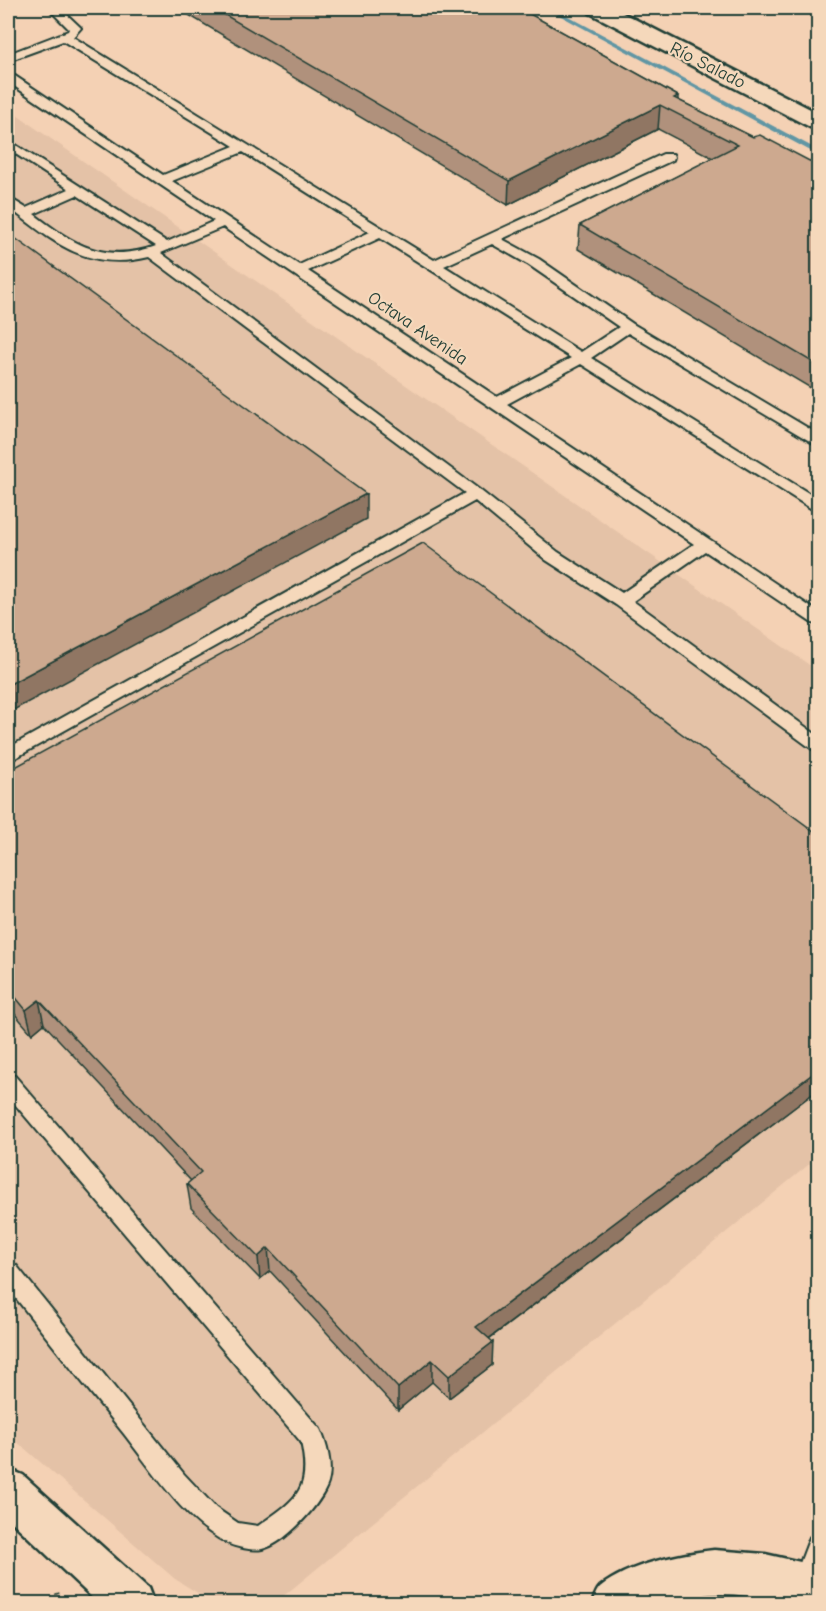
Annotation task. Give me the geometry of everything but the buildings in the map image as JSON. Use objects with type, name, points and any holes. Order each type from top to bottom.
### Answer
[{"type":"street","name":"Río Salado","points":[[598,8],[819,122]]},
{"type":"street","points":[[8,1490],[132,1604]]},
{"type":"street","points":[[614,1604],[637,1589],[691,1573],[814,1572]]},
{"type":"lane","points":[[8,58],[72,33],[75,28],[54,8]]},
{"type":"lane","points":[[65,37],[435,265],[819,506]]},
{"type":"lane","name":"Octava Avenida","points":[[8,58],[22,85],[223,222],[819,619]]},
{"type":"lane","points":[[8,77],[22,85]]},
{"type":"lane","points":[[8,144],[166,247]]},
{"type":"lane","points":[[162,180],[244,147]]},
{"type":"lane","points":[[435,265],[668,156]]},
{"type":"lane","points":[[25,213],[78,190]]},
{"type":"lane","points":[[8,201],[78,250],[113,257],[152,253],[223,222]]},
{"type":"lane","points":[[298,271],[381,232]]},
{"type":"lane","points":[[493,238],[534,262],[628,327],[819,440]]},
{"type":"lane","points":[[152,253],[476,494],[552,556],[622,602],[819,745]]},
{"type":"lane","points":[[496,404],[581,358],[628,327]]},
{"type":"lane","points":[[8,756],[476,494]]},
{"type":"lane","points":[[622,602],[705,544]]},
{"type":"lane","points":[[8,1083],[312,1437],[318,1472],[312,1494],[261,1538],[234,1534],[208,1516],[176,1482],[8,1272]]},
{"type":"shaded area","points":[[8,109],[818,671],[818,1157],[275,1603],[214,1603],[175,1579],[8,1434]]},
{"type":"waterway","points":[[549,8],[818,153]]}]
